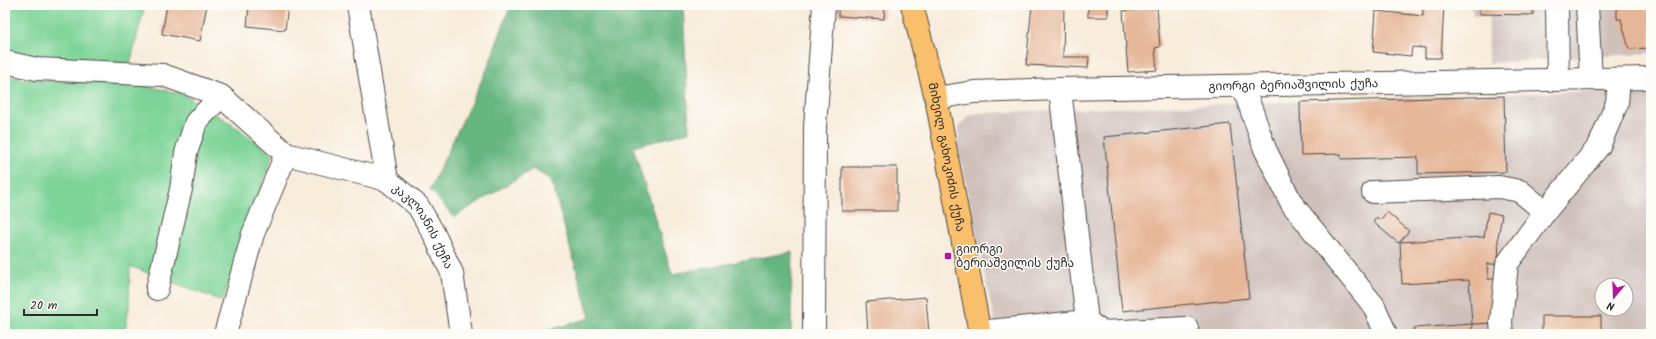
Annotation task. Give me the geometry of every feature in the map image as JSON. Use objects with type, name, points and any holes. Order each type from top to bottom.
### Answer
[{"type":"main road","name":"მიხეილ გახოკიძის ქუჩა","points":[[912,5],[936,98],[980,333]]},
{"type":"street","name":"კაკლიანის ქუჩა","points":[[358,5],[359,23],[387,180],[418,206],[434,234],[452,274],[460,334]]},
{"type":"street","points":[[814,334],[815,127],[824,5]]},
{"type":"street","points":[[1558,5],[1558,80]]},
{"type":"street","points":[[1588,5],[1591,79]]},
{"type":"street","points":[[5,62],[37,69],[163,75],[221,96],[286,154],[387,180]]},
{"type":"street","name":"გიორგი ბერიაშვილის ქუჩა","points":[[936,98],[974,92],[1060,89],[1651,78]]},
{"type":"street","points":[[1502,334],[1501,322],[1507,264],[1545,212],[1599,146],[1617,104],[1619,79]]},
{"type":"street","points":[[1243,86],[1265,149],[1292,204],[1374,306],[1386,334]]},
{"type":"street","points":[[1060,89],[1087,321]]},
{"type":"street","points":[[157,289],[181,189],[186,152],[196,122],[221,96]]},
{"type":"street","points":[[225,334],[253,234],[286,154]]},
{"type":"street","points":[[1373,192],[1499,187],[1520,191],[1545,212]]},
{"type":"street","points":[[980,333],[1087,321],[1102,332],[1187,328]]},
{"type":"shaded area","points":[[1471,5],[1651,5],[1651,53],[1488,63],[1489,16],[1473,16]]},
{"type":"shaded area","points":[[1651,89],[1651,334],[997,334],[957,142],[959,126],[969,116],[978,113]]},
{"type":"green space","points":[[5,5],[145,5],[130,63],[43,61],[5,52]]},
{"type":"green space","points":[[537,5],[683,5],[689,132],[633,147],[672,274],[792,252],[791,334],[534,334],[590,318],[551,180],[533,169],[454,217],[430,189],[488,67],[509,9]]},
{"type":"green space","points":[[5,75],[24,79],[141,85],[183,94],[239,129],[273,155],[222,301],[130,266],[129,309],[124,334],[5,334]]},
{"type":"building","points":[[167,5],[207,5],[200,41],[162,34]]},
{"type":"building","points":[[249,5],[288,5],[285,30],[247,26]]},
{"type":"building","points":[[838,5],[885,5],[884,19],[838,16]]},
{"type":"building","points":[[1032,5],[1064,5],[1063,57],[1089,57],[1088,68],[1026,65]]},
{"type":"building","points":[[1088,5],[1108,5],[1108,17],[1088,17]]},
{"type":"building","points":[[1479,5],[1533,5],[1533,15],[1479,14]]},
{"type":"building","points":[[1617,5],[1651,5],[1651,48],[1629,49],[1621,19],[1617,19]]},
{"type":"building","points":[[1444,6],[1441,58],[1425,58],[1425,48],[1412,47],[1411,56],[1373,52],[1376,11],[1423,16],[1423,7]]},
{"type":"building","points":[[1157,8],[1160,47],[1155,48],[1157,70],[1128,72],[1123,11]]},
{"type":"building","points":[[1504,96],[1506,172],[1418,174],[1418,157],[1341,159],[1341,154],[1301,155],[1300,102]]},
{"type":"building","points":[[1230,124],[1249,298],[1122,311],[1104,137]]},
{"type":"building","points":[[842,167],[897,167],[897,211],[842,211]]},
{"type":"building","points":[[1387,212],[1409,231],[1398,243],[1373,222],[1377,217],[1380,220]]},
{"type":"building","points":[[1488,212],[1502,215],[1498,237],[1499,264],[1487,264],[1488,279],[1495,279],[1498,323],[1472,324],[1469,280],[1402,284],[1400,242],[1484,237]]},
{"type":"building","points":[[926,297],[929,334],[868,334],[866,302]]},
{"type":"building","points":[[1542,316],[1601,317],[1601,334],[1542,334]]},
{"type":"building","points":[[1472,324],[1472,334],[1414,334],[1414,328]]},
{"type":"place","name":"გიორგი ბერიაშვილის ქუჩა","points":[[948,256]]}]
